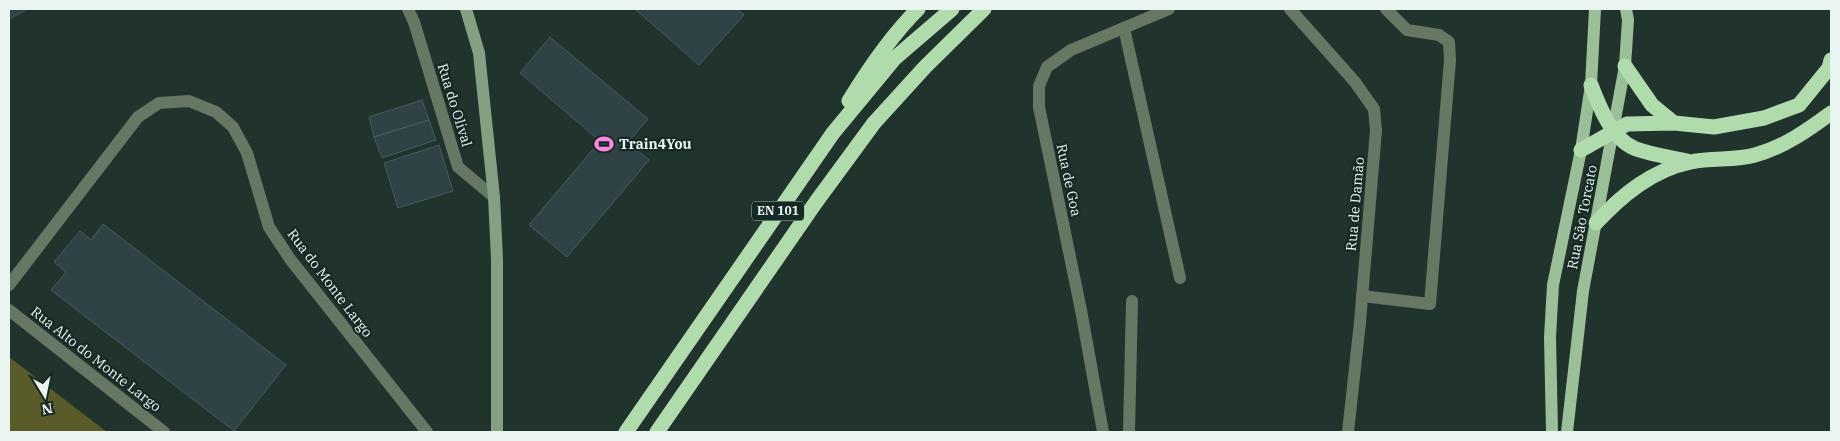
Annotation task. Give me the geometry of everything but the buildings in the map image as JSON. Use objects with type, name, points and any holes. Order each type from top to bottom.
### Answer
[{"type":"highway","points":[[833,133],[866,73],[900,27],[918,9]]},
{"type":"highway","name":"EN 101","points":[[626,432],[833,133],[895,58],[952,9]]},
{"type":"highway","name":"EN 101","points":[[657,432],[816,202],[874,123],[924,67],[984,9]]},
{"type":"highway","points":[[1580,150],[1628,124],[1674,123],[1714,127],[1773,115],[1799,104],[1829,68],[1831,60]]},
{"type":"highway","points":[[1625,66],[1652,104],[1674,123]]},
{"type":"highway","points":[[1591,85],[1600,109],[1613,132],[1633,148],[1691,162]]},
{"type":"highway","points":[[1596,223],[1635,186],[1657,173],[1691,162],[1753,156],[1780,147],[1831,113]]},
{"type":"main road","name":"Rua São Torcato","points":[[1552,432],[1550,337],[1553,285],[1591,85],[1595,9]]},
{"type":"main road","name":"Rua São Torcato","points":[[1567,432],[1582,300],[1625,66],[1628,20],[1626,9]]},
{"type":"street","name":"Rua do Olival","points":[[408,9],[414,22],[458,166],[494,197]]},
{"type":"street","points":[[466,9],[479,53],[494,197],[497,259],[497,432]]},
{"type":"street","name":"Rua de Goa","points":[[1103,432],[1081,310],[1038,107],[1039,86],[1047,67],[1071,50],[1168,9]]},
{"type":"street","name":"Rua de Damão","points":[[1290,9],[1355,82],[1374,108],[1376,130],[1348,432]]},
{"type":"street","points":[[1362,296],[1430,304],[1450,60],[1449,42],[1440,35],[1406,30],[1386,9]]},
{"type":"street","points":[[1124,28],[1180,278]]},
{"type":"street","name":"Rua do Monte Largo","points":[[9,285],[138,117],[160,103],[189,101],[216,112],[233,126],[247,153],[269,227],[290,259],[427,432]]},
{"type":"street","points":[[1129,432],[1132,301]]},
{"type":"street","name":"Rua Alto do Monte Largo","points":[[9,310],[164,432]]},
{"type":"green space","points":[[9,357],[107,432],[9,432]]},
{"type":"place","name":"Train4You","points":[[604,144]]}]
